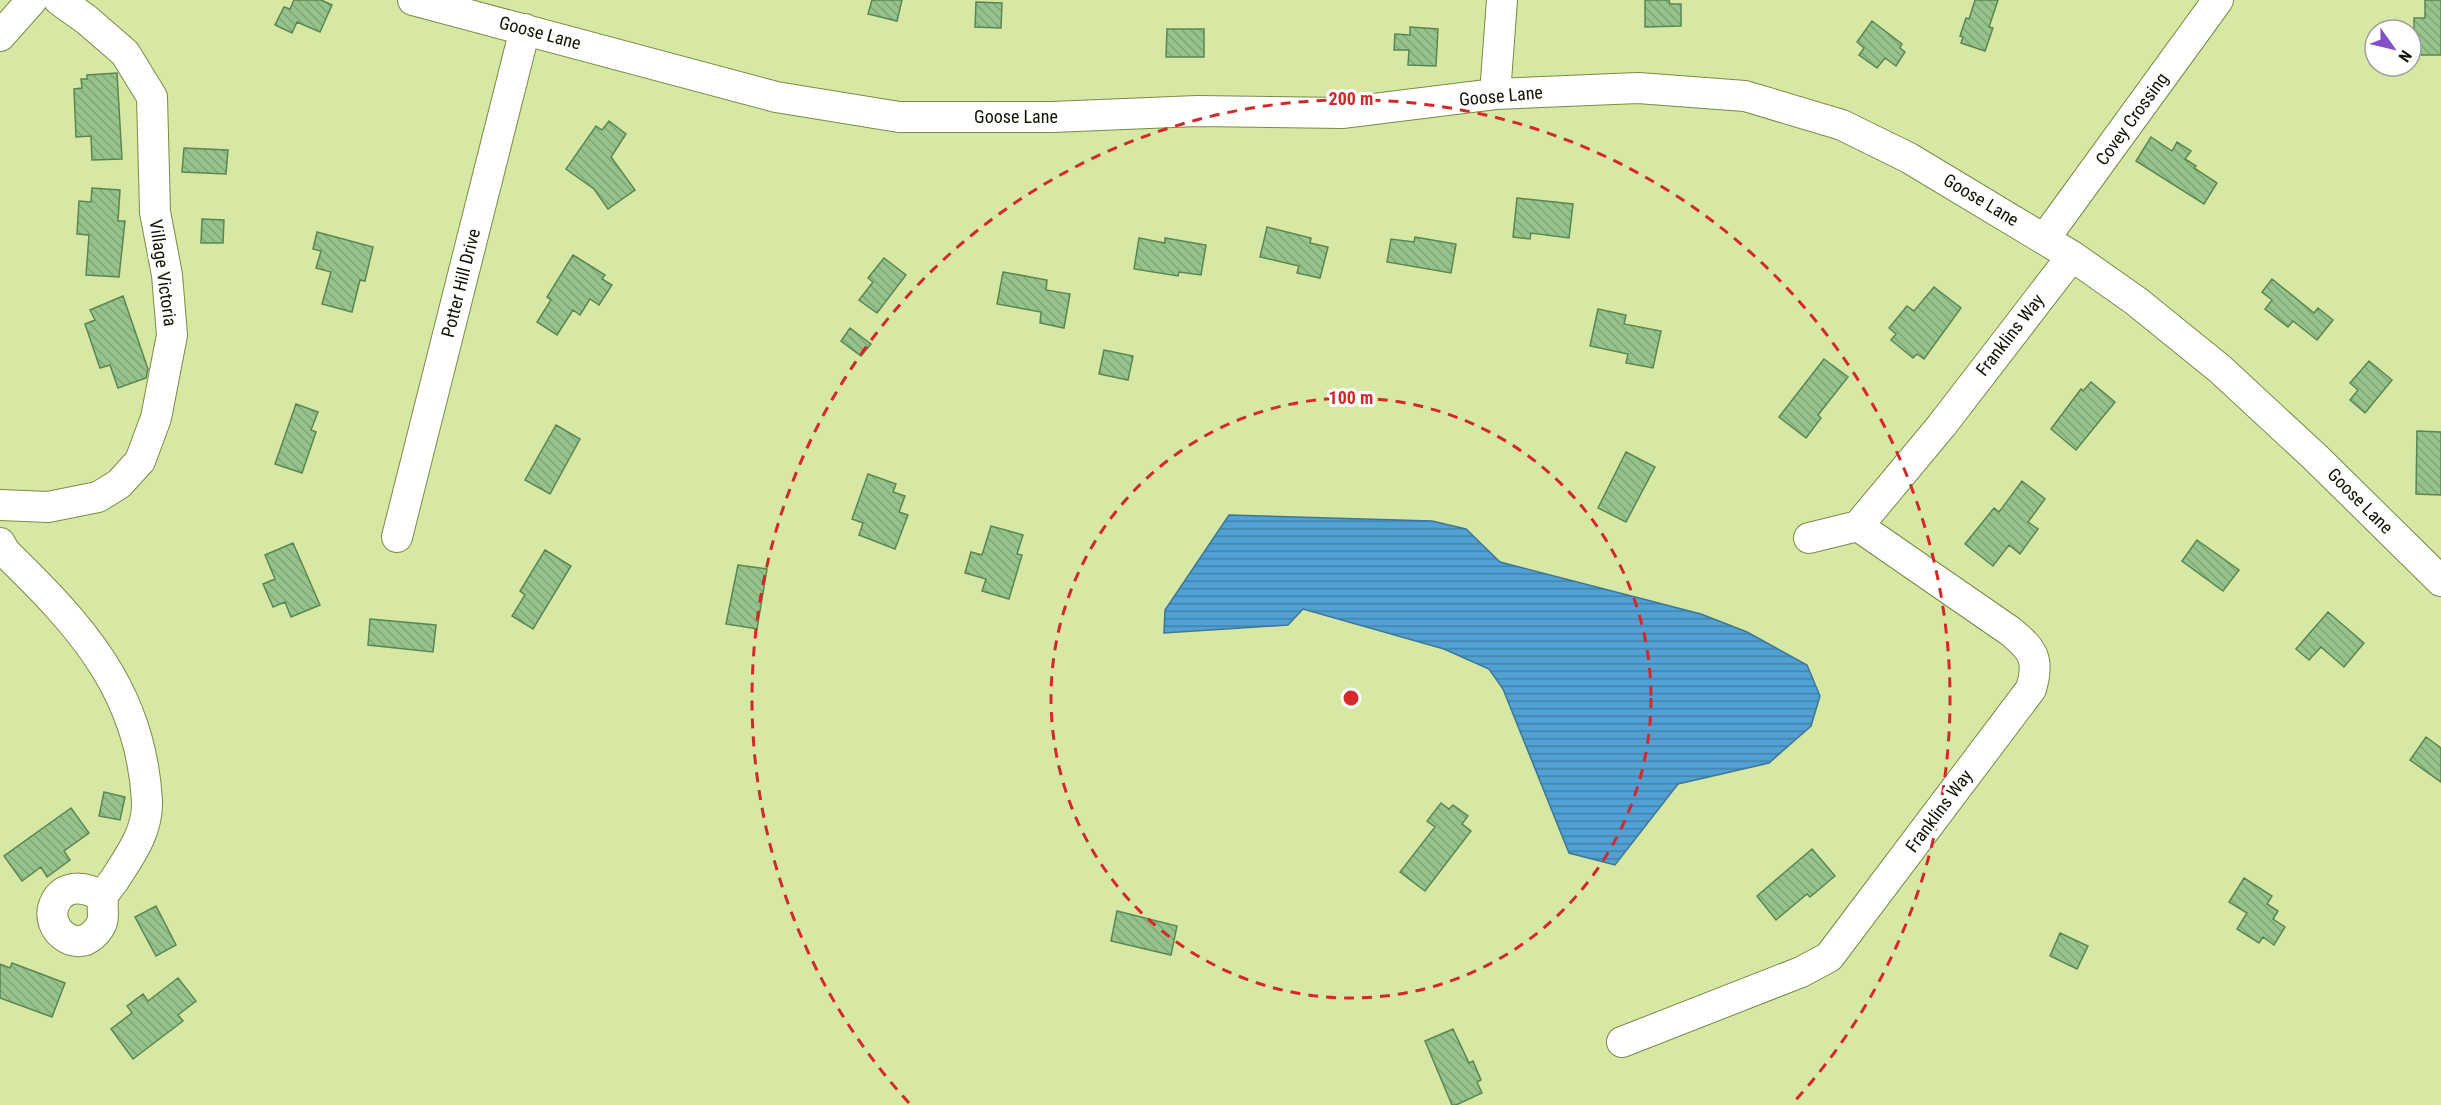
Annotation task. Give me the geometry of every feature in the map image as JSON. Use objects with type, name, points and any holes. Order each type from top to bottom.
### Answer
[{"type":"street","points":[[0,36],[32,0]]},
{"type":"street","name":"Village Victoria","points":[[0,505],[48,507],[98,497],[119,484],[140,461],[156,418],[172,335],[167,275],[155,212],[152,97],[124,53],[87,20],[59,0]]},
{"type":"street","name":"Goose Lane","points":[[413,0],[776,97],[900,117],[1052,117],[1197,111],[1342,113],[1495,94],[1638,88],[1745,96],[1851,130],[1909,158],[2072,256],[2136,301],[2220,369],[2315,457],[2441,581]]},
{"type":"street","points":[[1495,94],[1502,0]]},
{"type":"street","name":"Covey Crossing","points":[[2045,238],[2218,0]]},
{"type":"street","name":"Potter Hill Drive","points":[[397,537],[525,29]]},
{"type":"street","name":"Franklins Way","points":[[1622,1042],[1801,972],[1829,957],[2031,689],[2036,672],[2031,649],[2010,631],[1858,526],[1942,425],[2072,256]]},
{"type":"street","points":[[1809,538],[1858,526]]},
{"type":"street","points":[[0,543],[5,552],[47,593],[106,665],[129,712],[147,802],[143,834],[103,897]]},
{"type":"water","points":[[1229,515],[1432,521],[1466,529],[1500,562],[1701,614],[1747,632],[1807,665],[1820,696],[1811,726],[1769,763],[1678,784],[1615,865],[1569,853],[1503,689],[1489,669],[1444,649],[1303,609],[1288,625],[1164,633],[1165,610]]},
{"type":"building","points":[[294,0],[321,0],[332,5],[320,32],[297,22],[292,33],[275,25],[284,7],[290,9]]},
{"type":"building","points":[[872,0],[902,0],[897,21],[868,14]]},
{"type":"building","points":[[1645,0],[1669,0],[1670,4],[1681,4],[1681,26],[1645,27]]},
{"type":"building","points":[[1975,0],[1998,0],[1989,27],[1993,28],[1985,51],[1961,43],[1963,37],[1960,36]]},
{"type":"building","points":[[2425,0],[2441,0],[2441,55],[2423,55],[2423,18],[2425,18]]},
{"type":"building","points":[[976,2],[1002,3],[1001,28],[975,27]]},
{"type":"building","points":[[1872,21],[1902,44],[1900,48],[1905,52],[1896,66],[1885,58],[1877,68],[1859,55],[1864,48],[1857,42]]},
{"type":"building","points":[[1410,27],[1438,29],[1436,66],[1408,65],[1409,50],[1394,50],[1395,34],[1410,35]]},
{"type":"building","points":[[1167,29],[1204,29],[1204,57],[1166,57]]},
{"type":"building","points":[[117,73],[122,159],[92,160],[91,136],[76,137],[74,89],[82,88],[81,79],[87,79],[87,75]]},
{"type":"building","points":[[609,121],[626,134],[611,157],[635,190],[608,209],[594,189],[566,169],[596,126],[602,130]]},
{"type":"building","points":[[2151,137],[2172,151],[2177,142],[2191,151],[2185,159],[2217,183],[2204,204],[2136,161]]},
{"type":"building","points":[[184,148],[228,150],[226,174],[182,172]]},
{"type":"building","points":[[92,188],[120,190],[118,221],[125,221],[119,277],[86,275],[89,235],[77,234],[79,201],[91,202]]},
{"type":"building","points":[[1517,198],[1573,204],[1569,238],[1531,233],[1530,239],[1513,237]]},
{"type":"building","points":[[202,219],[224,220],[223,243],[201,243]]},
{"type":"building","points":[[1267,227],[1311,238],[1310,243],[1328,247],[1320,278],[1297,273],[1299,266],[1260,257]]},
{"type":"building","points":[[317,232],[373,247],[365,281],[360,280],[352,312],[322,304],[331,272],[316,268],[321,251],[313,249]]},
{"type":"building","points":[[1415,237],[1456,244],[1451,273],[1387,262],[1391,239],[1414,242]]},
{"type":"building","points":[[1139,238],[1165,243],[1165,238],[1206,245],[1201,275],[1179,272],[1178,276],[1134,269]]},
{"type":"building","points":[[573,255],[605,275],[602,279],[612,285],[599,305],[590,299],[580,315],[573,310],[557,335],[537,322],[551,300],[547,297]]},
{"type":"building","points":[[884,258],[906,275],[877,313],[859,300],[873,282],[868,278]]},
{"type":"building","points":[[1003,272],[1047,280],[1046,290],[1070,294],[1064,328],[1040,323],[1041,312],[997,304]]},
{"type":"building","points":[[2272,279],[2314,313],[2318,308],[2333,320],[2317,340],[2293,321],[2288,327],[2265,309],[2272,300],[2262,292]]},
{"type":"building","points":[[1934,287],[1961,308],[1924,359],[1917,354],[1913,358],[1891,340],[1896,334],[1889,328],[1907,306],[1914,311]]},
{"type":"building","points":[[123,296],[148,369],[146,378],[118,388],[110,365],[100,368],[85,324],[95,320],[90,310]]},
{"type":"building","points":[[1598,309],[1626,315],[1624,324],[1661,331],[1653,368],[1626,363],[1628,354],[1590,346]]},
{"type":"building","points":[[850,328],[871,344],[861,356],[841,341]]},
{"type":"building","points":[[1104,350],[1133,356],[1128,380],[1099,374]]},
{"type":"building","points":[[1824,359],[1848,377],[1818,415],[1821,418],[1806,438],[1779,417]]},
{"type":"building","points":[[2369,361],[2392,380],[2365,413],[2350,400],[2358,390],[2350,383]]},
{"type":"building","points":[[2091,382],[2115,402],[2076,450],[2051,429],[2081,389],[2083,391]]},
{"type":"building","points":[[296,404],[318,412],[311,430],[316,432],[302,473],[275,464]]},
{"type":"building","points":[[556,425],[580,439],[550,494],[525,480]]},
{"type":"building","points":[[2417,431],[2441,432],[2441,495],[2416,494]]},
{"type":"building","points":[[1626,452],[1655,467],[1626,522],[1598,508]]},
{"type":"building","points":[[868,474],[896,484],[893,492],[905,496],[899,512],[908,515],[895,549],[859,535],[863,523],[852,519]]},
{"type":"building","points":[[2022,481],[2045,499],[2028,522],[2038,529],[2020,554],[2009,545],[1993,566],[1965,544],[1994,508],[1999,512]]},
{"type":"building","points":[[991,526],[1023,535],[1017,554],[1022,555],[1009,599],[982,591],[986,579],[965,573],[971,552],[982,555]]},
{"type":"building","points":[[2197,540],[2239,570],[2223,591],[2182,561]]},
{"type":"building","points":[[293,543],[320,605],[291,617],[285,602],[273,607],[263,584],[275,579],[265,555]]},
{"type":"building","points":[[545,550],[571,566],[533,629],[512,616],[525,595],[520,591]]},
{"type":"building","points":[[738,565],[767,569],[757,629],[726,624]]},
{"type":"building","points":[[2328,612],[2364,643],[2344,667],[2321,647],[2309,660],[2296,649]]},
{"type":"building","points":[[370,619],[436,625],[433,652],[368,645]]},
{"type":"building","points":[[2426,737],[2441,748],[2441,782],[2410,760]]},
{"type":"building","points":[[104,792],[125,797],[120,820],[99,816]]},
{"type":"building","points":[[1441,803],[1449,809],[1453,805],[1468,816],[1462,824],[1471,831],[1425,891],[1400,872],[1435,827],[1427,821]]},
{"type":"building","points":[[71,808],[89,833],[64,851],[70,860],[47,877],[41,867],[22,881],[4,856]]},
{"type":"building","points":[[1812,849],[1835,876],[1810,897],[1807,894],[1776,920],[1757,896]]},
{"type":"building","points":[[2244,878],[2272,896],[2267,904],[2278,911],[2273,919],[2285,927],[2274,945],[2263,937],[2259,943],[2237,929],[2247,913],[2229,902]]},
{"type":"building","points":[[156,906],[176,945],[156,956],[135,917]]},
{"type":"building","points":[[1117,911],[1177,926],[1171,955],[1111,941]]},
{"type":"building","points":[[2060,933],[2088,946],[2077,969],[2050,956]]},
{"type":"building","points":[[12,963],[65,983],[52,1017],[0,998],[0,964],[10,968]]},
{"type":"building","points":[[178,978],[196,1001],[178,1015],[183,1021],[133,1059],[111,1029],[132,1013],[127,1006],[143,994],[148,1001]]},
{"type":"building","points":[[1453,1029],[1469,1063],[1473,1061],[1481,1080],[1477,1082],[1482,1093],[1456,1105],[1452,1105],[1425,1041]]}]
